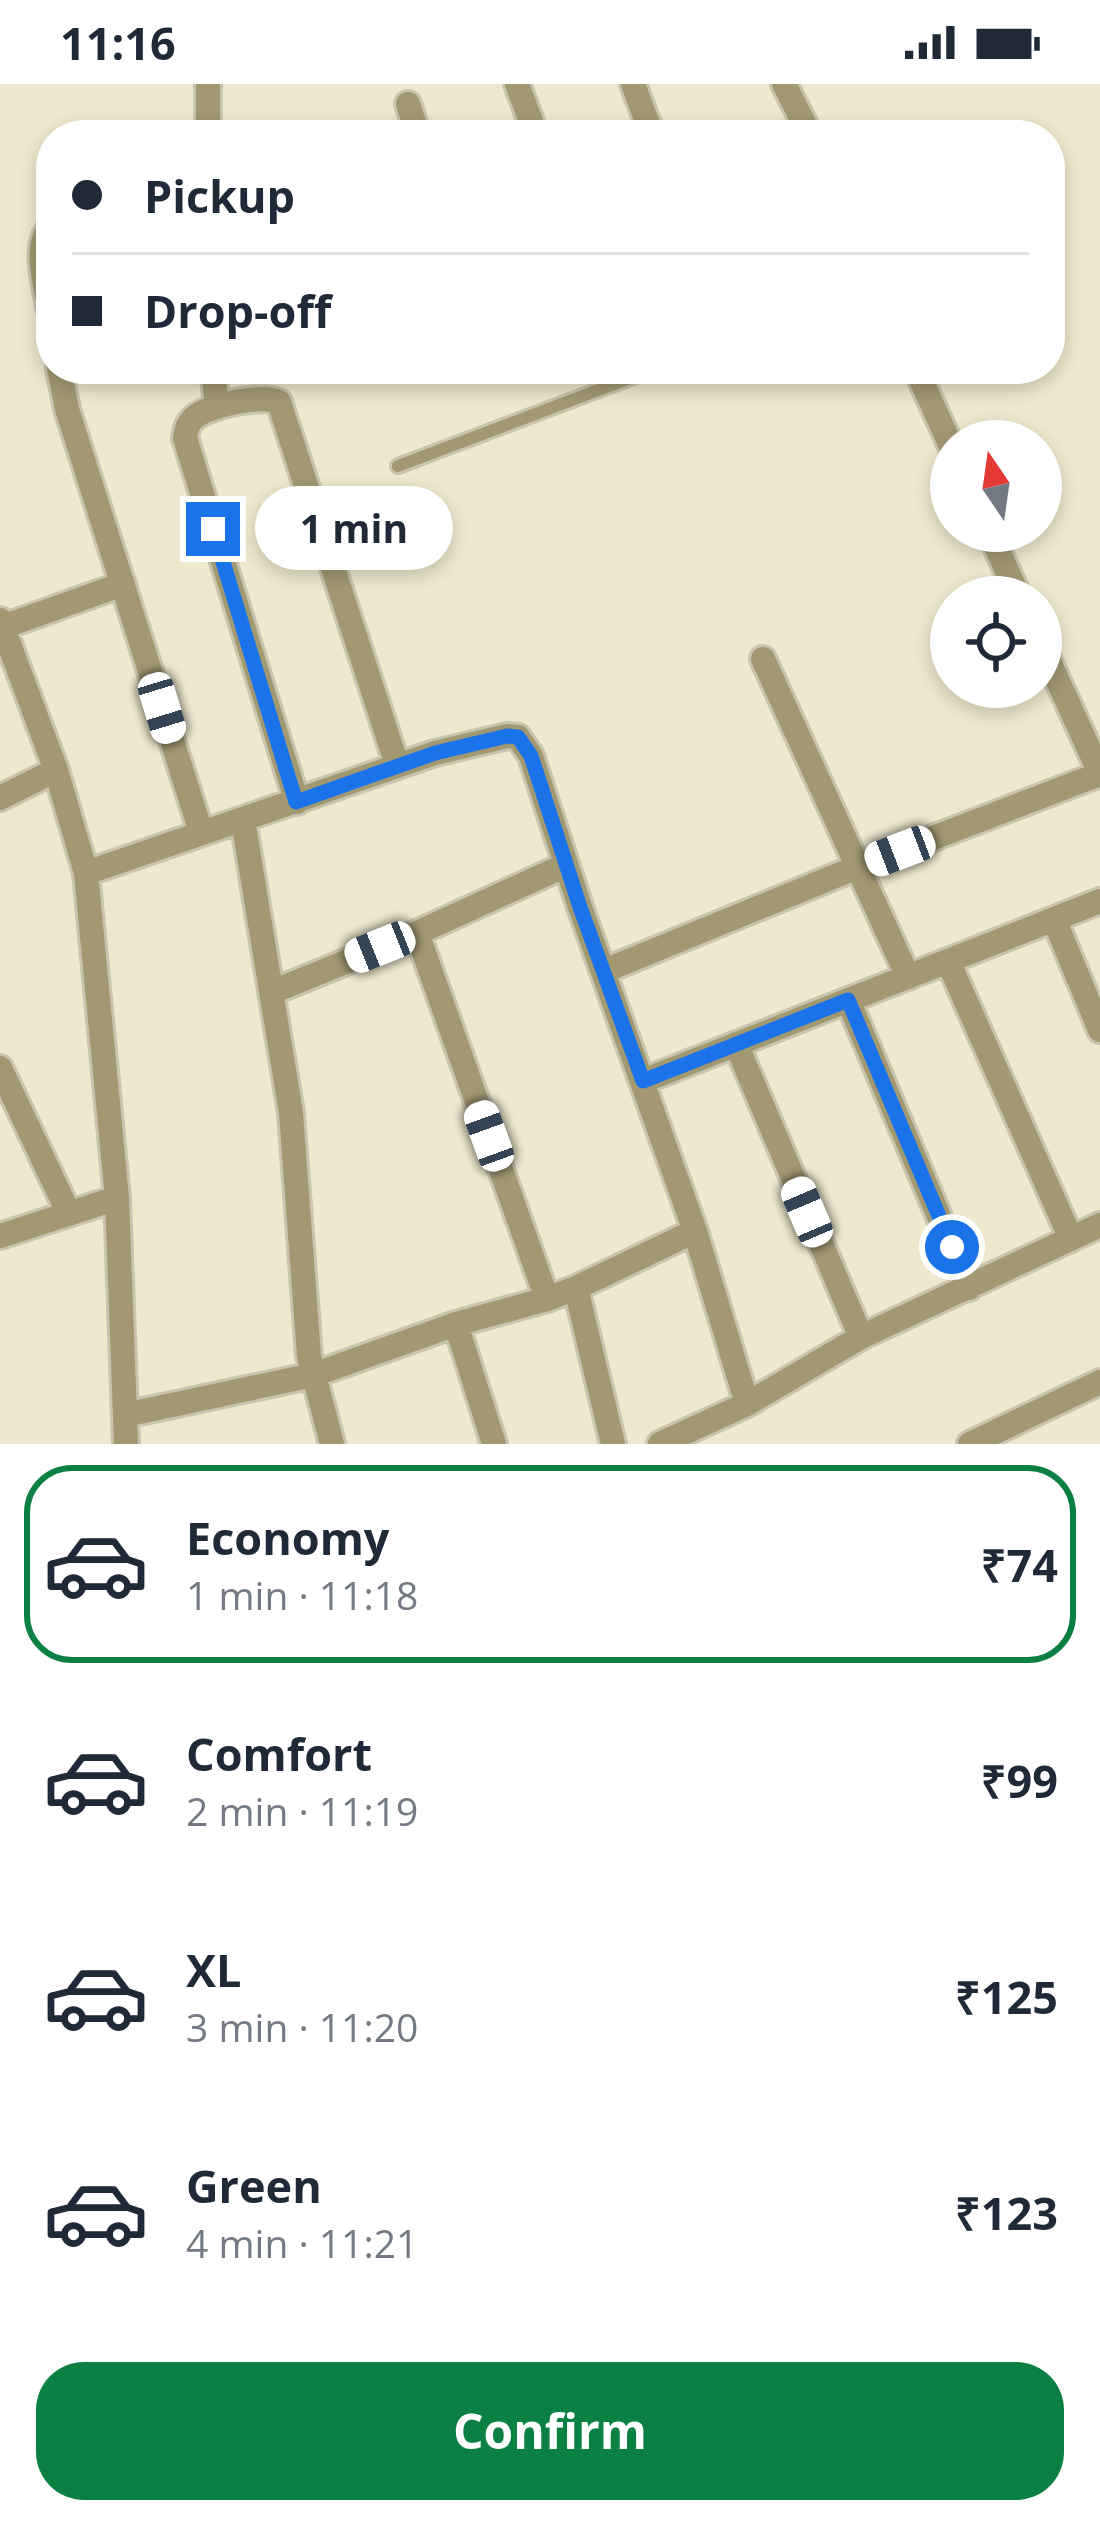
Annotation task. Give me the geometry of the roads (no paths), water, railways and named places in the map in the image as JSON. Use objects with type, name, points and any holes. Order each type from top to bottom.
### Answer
[{"type":"street","points":[[208,84],[208,120]]},
{"type":"street","points":[[517,84],[530,120]]},
{"type":"street","points":[[633,84],[646,120]]},
{"type":"street","points":[[784,84],[802,120]]},
{"type":"street","points":[[408,104],[413,120]]},
{"type":"street","points":[[62,384],[201,832]]},
{"type":"street","points":[[215,384],[217,407]]},
{"type":"street","points":[[923,384],[939,420]]},
{"type":"street","points":[[296,802],[185,438],[190,422],[217,407],[264,398],[279,402],[397,765]]},
{"type":"street","points":[[123,584],[2,624],[56,770],[86,873],[117,1198],[126,1444]]},
{"type":"street","points":[[763,658],[908,976]]},
{"type":"street","points":[[604,970],[1100,774],[1062,690]]},
{"type":"street","points":[[86,873],[435,753],[518,737],[531,756],[643,1081],[747,1404]]},
{"type":"street","points":[[0,798],[56,770]]},
{"type":"street","points":[[243,820],[291,1113],[313,1375],[332,1444]]},
{"type":"street","points":[[272,992],[566,865]]},
{"type":"street","points":[[643,1081],[1100,901]]},
{"type":"street","points":[[1054,919],[1100,1030]]},
{"type":"street","points":[[417,933],[547,1299]]},
{"type":"street","points":[[948,961],[1071,1239]]},
{"type":"street","points":[[848,1000],[969,1288]]},
{"type":"street","points":[[736,1044],[861,1337]]},
{"type":"street","points":[[0,1068],[69,1214]]},
{"type":"street","points":[[0,1237],[117,1198]]},
{"type":"street","points":[[660,1444],[747,1404],[861,1337],[1100,1225]]},
{"type":"street","points":[[125,1415],[313,1375],[457,1324],[547,1299],[694,1231]]},
{"type":"street","points":[[576,1288],[613,1444]]},
{"type":"street","points":[[457,1324],[494,1444]]},
{"type":"street","points":[[970,1444],[1100,1382]]},
{"type":"lane","points":[[398,466],[614,384]]}]
